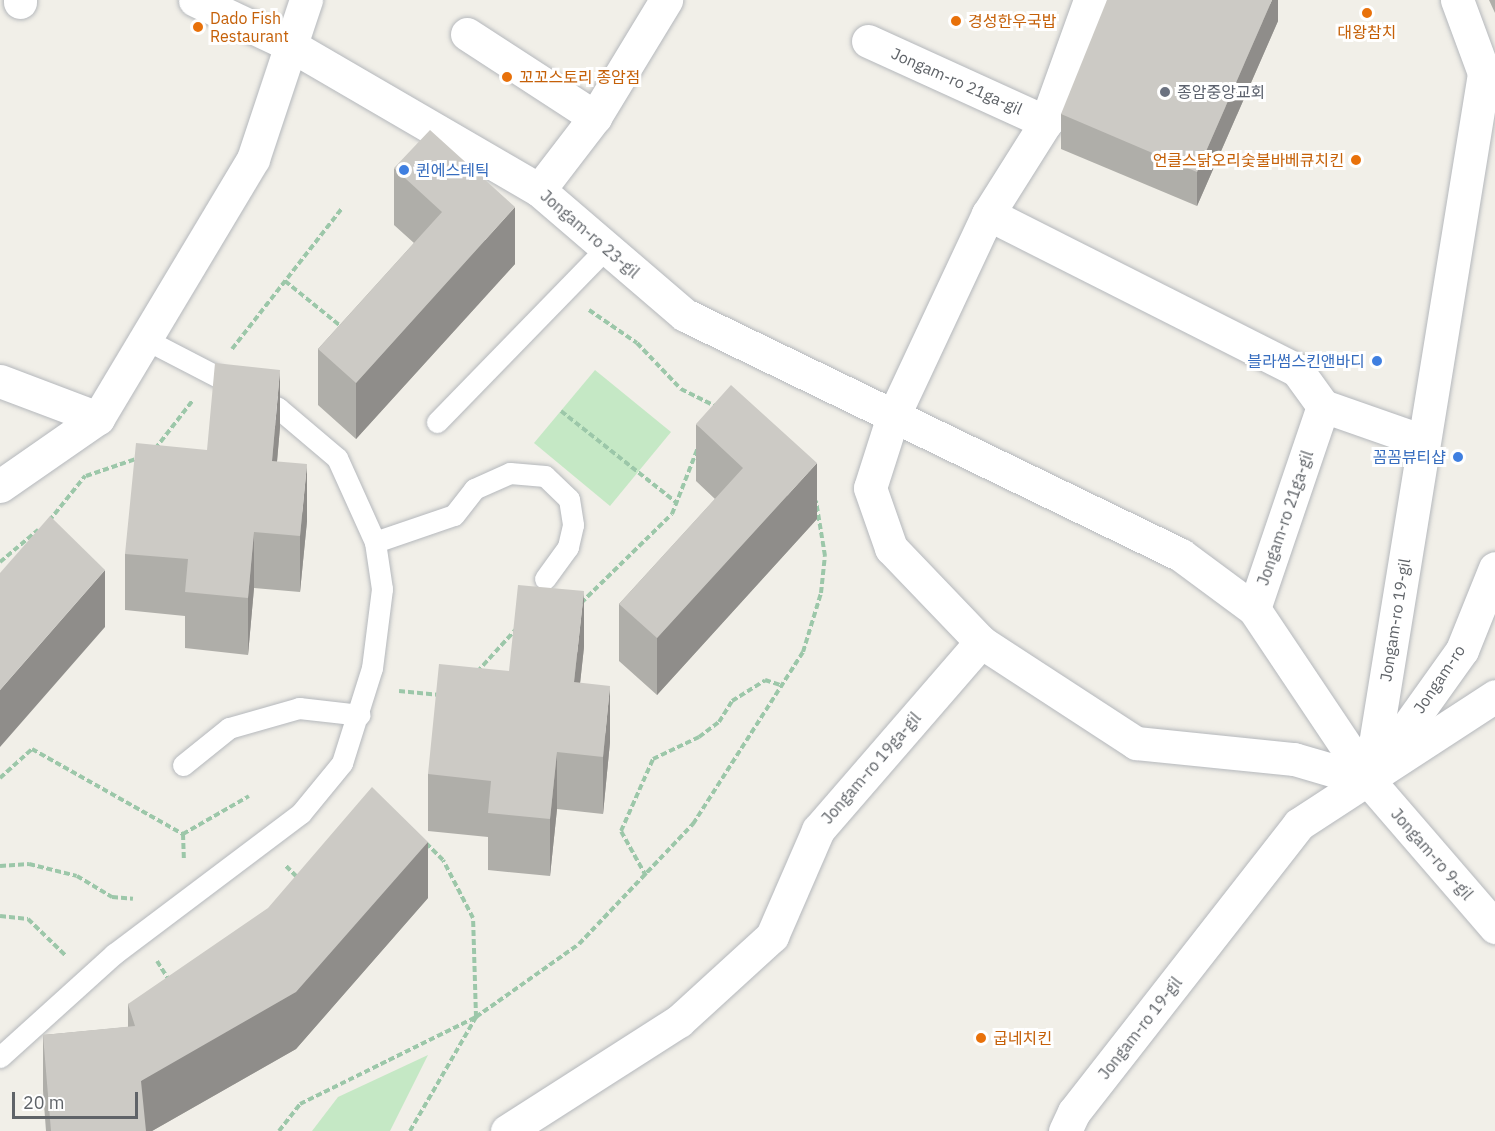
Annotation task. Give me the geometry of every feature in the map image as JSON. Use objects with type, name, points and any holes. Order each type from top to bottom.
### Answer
[{"type":"street","name":"Jongam-ro 23-gil","points":[[195,0],[290,45],[539,190],[605,249],[685,315],[892,419]]},
{"type":"street","points":[[0,486],[98,418],[253,159],[306,0]]},
{"type":"street","points":[[539,190],[595,117],[666,0]]},
{"type":"street","points":[[1090,0],[1046,122],[988,214],[892,419],[870,488],[891,548],[981,642],[1136,743],[1294,759],[1369,781],[1495,696]]},
{"type":"street","name":"Jongam-ro 19-gil","points":[[1065,1131],[1074,1112],[1299,824],[1369,781],[1484,73],[1457,0]]},
{"type":"street","points":[[467,34],[595,117]]},
{"type":"street","name":"Jongam-ro 21ga-gil","points":[[868,41],[1046,122]]},
{"type":"street","points":[[988,214],[1297,370],[1323,406],[1424,441]]},
{"type":"street","points":[[0,381],[98,418]]},
{"type":"street","name":"Jongam-ro 21ga-gil","points":[[892,419],[1181,555],[1254,609],[1323,406]]},
{"type":"street","name":"Jongam-ro","points":[[1369,781],[1462,650],[1495,568]]},
{"type":"street","name":"Jongam-ro 9-gil","points":[[1254,609],[1369,781],[1495,927]]},
{"type":"street","name":"Jongam-ro 19ga-gil","points":[[507,1131],[680,1021],[772,936],[818,830],[981,642]]},
{"type":"lane","points":[[437,422],[561,291],[605,249]]},
{"type":"lane","points":[[0,1057],[114,954],[301,813],[342,763],[360,715],[382,589],[375,542],[337,458],[278,408],[146,339]]},
{"type":"lane","points":[[375,542],[454,515],[474,489],[510,473],[545,476],[568,499],[573,525],[568,547],[545,579]]},
{"type":"lane","points":[[183,765],[229,728],[299,708],[360,715]]},
{"type":"path","points":[[285,281],[350,334]]},
{"type":"path","points":[[561,291],[637,343],[681,389],[707,406],[725,408]]},
{"type":"path","points":[[561,411],[676,502]]},
{"type":"path","points":[[0,562],[53,517],[85,476],[98,418]]},
{"type":"path","points":[[701,459],[692,453],[706,438]]},
{"type":"path","points":[[279,1131],[300,1104],[476,1017],[579,944],[693,824],[803,652],[821,593],[823,527],[815,497]]},
{"type":"path","points":[[646,876],[621,831],[653,759],[699,736],[719,722],[732,701],[765,680],[783,686]]},
{"type":"path","points":[[0,778],[32,748],[183,834],[249,796]]},
{"type":"path","points":[[410,1131],[476,1017],[473,918],[443,860],[422,839]]},
{"type":"path","points":[[276,856],[307,886]]},
{"type":"path","points":[[0,866],[29,864],[76,876],[112,897],[145,899]]},
{"type":"path","points":[[0,916],[28,919],[75,964]]},
{"type":"path","points":[[151,952],[175,989]]},
{"type":"green space","points":[[595,370],[671,432],[610,506],[534,443]]},
{"type":"green space","points":[[428,1055],[390,1131],[312,1131],[338,1097]]},
{"type":"building","points":[[1107,0],[1272,0],[1197,172],[1061,114]]},
{"type":"building","points":[[430,130],[515,207],[356,383],[318,349],[442,212],[394,168]]},
{"type":"building","points":[[215,363],[280,370],[272,461],[307,464],[300,536],[254,532],[248,598],[185,592],[188,559],[125,554],[136,443],[207,450]]},
{"type":"building","points":[[731,385],[817,463],[657,638],[619,604],[743,468],[696,424]]},
{"type":"building","points":[[50,516],[105,570],[0,690],[0,573]]},
{"type":"building","points":[[518,585],[584,591],[574,682],[610,686],[603,757],[557,752],[550,819],[488,813],[491,781],[428,774],[439,664],[509,671]]},
{"type":"building","points":[[372,787],[428,842],[296,992],[141,1081],[146,1131],[51,1131],[43,1035],[135,1026],[128,1004],[268,908]]},
{"type":"place","name":"대왕참치","points":[[1367,13]]},
{"type":"place","name":"경성한우국밥","points":[[956,21]]},
{"type":"place","name":"Dado Fish Restaurant","points":[[198,27]]},
{"type":"place","name":"꼬꼬스토리 종암점","points":[[507,77]]},
{"type":"place","name":"종암중앙교회","points":[[1165,92]]},
{"type":"place","name":"언클스닭오리숯불바베큐치킨","points":[[1356,160]]},
{"type":"place","name":"퀸에스테틱","points":[[404,170]]},
{"type":"place","name":"블라썸스킨앤바디","points":[[1377,361]]},
{"type":"place","name":"꼼꼼뷰티샵","points":[[1458,457]]},
{"type":"place","name":"굽네치킨","points":[[981,1038]]}]
